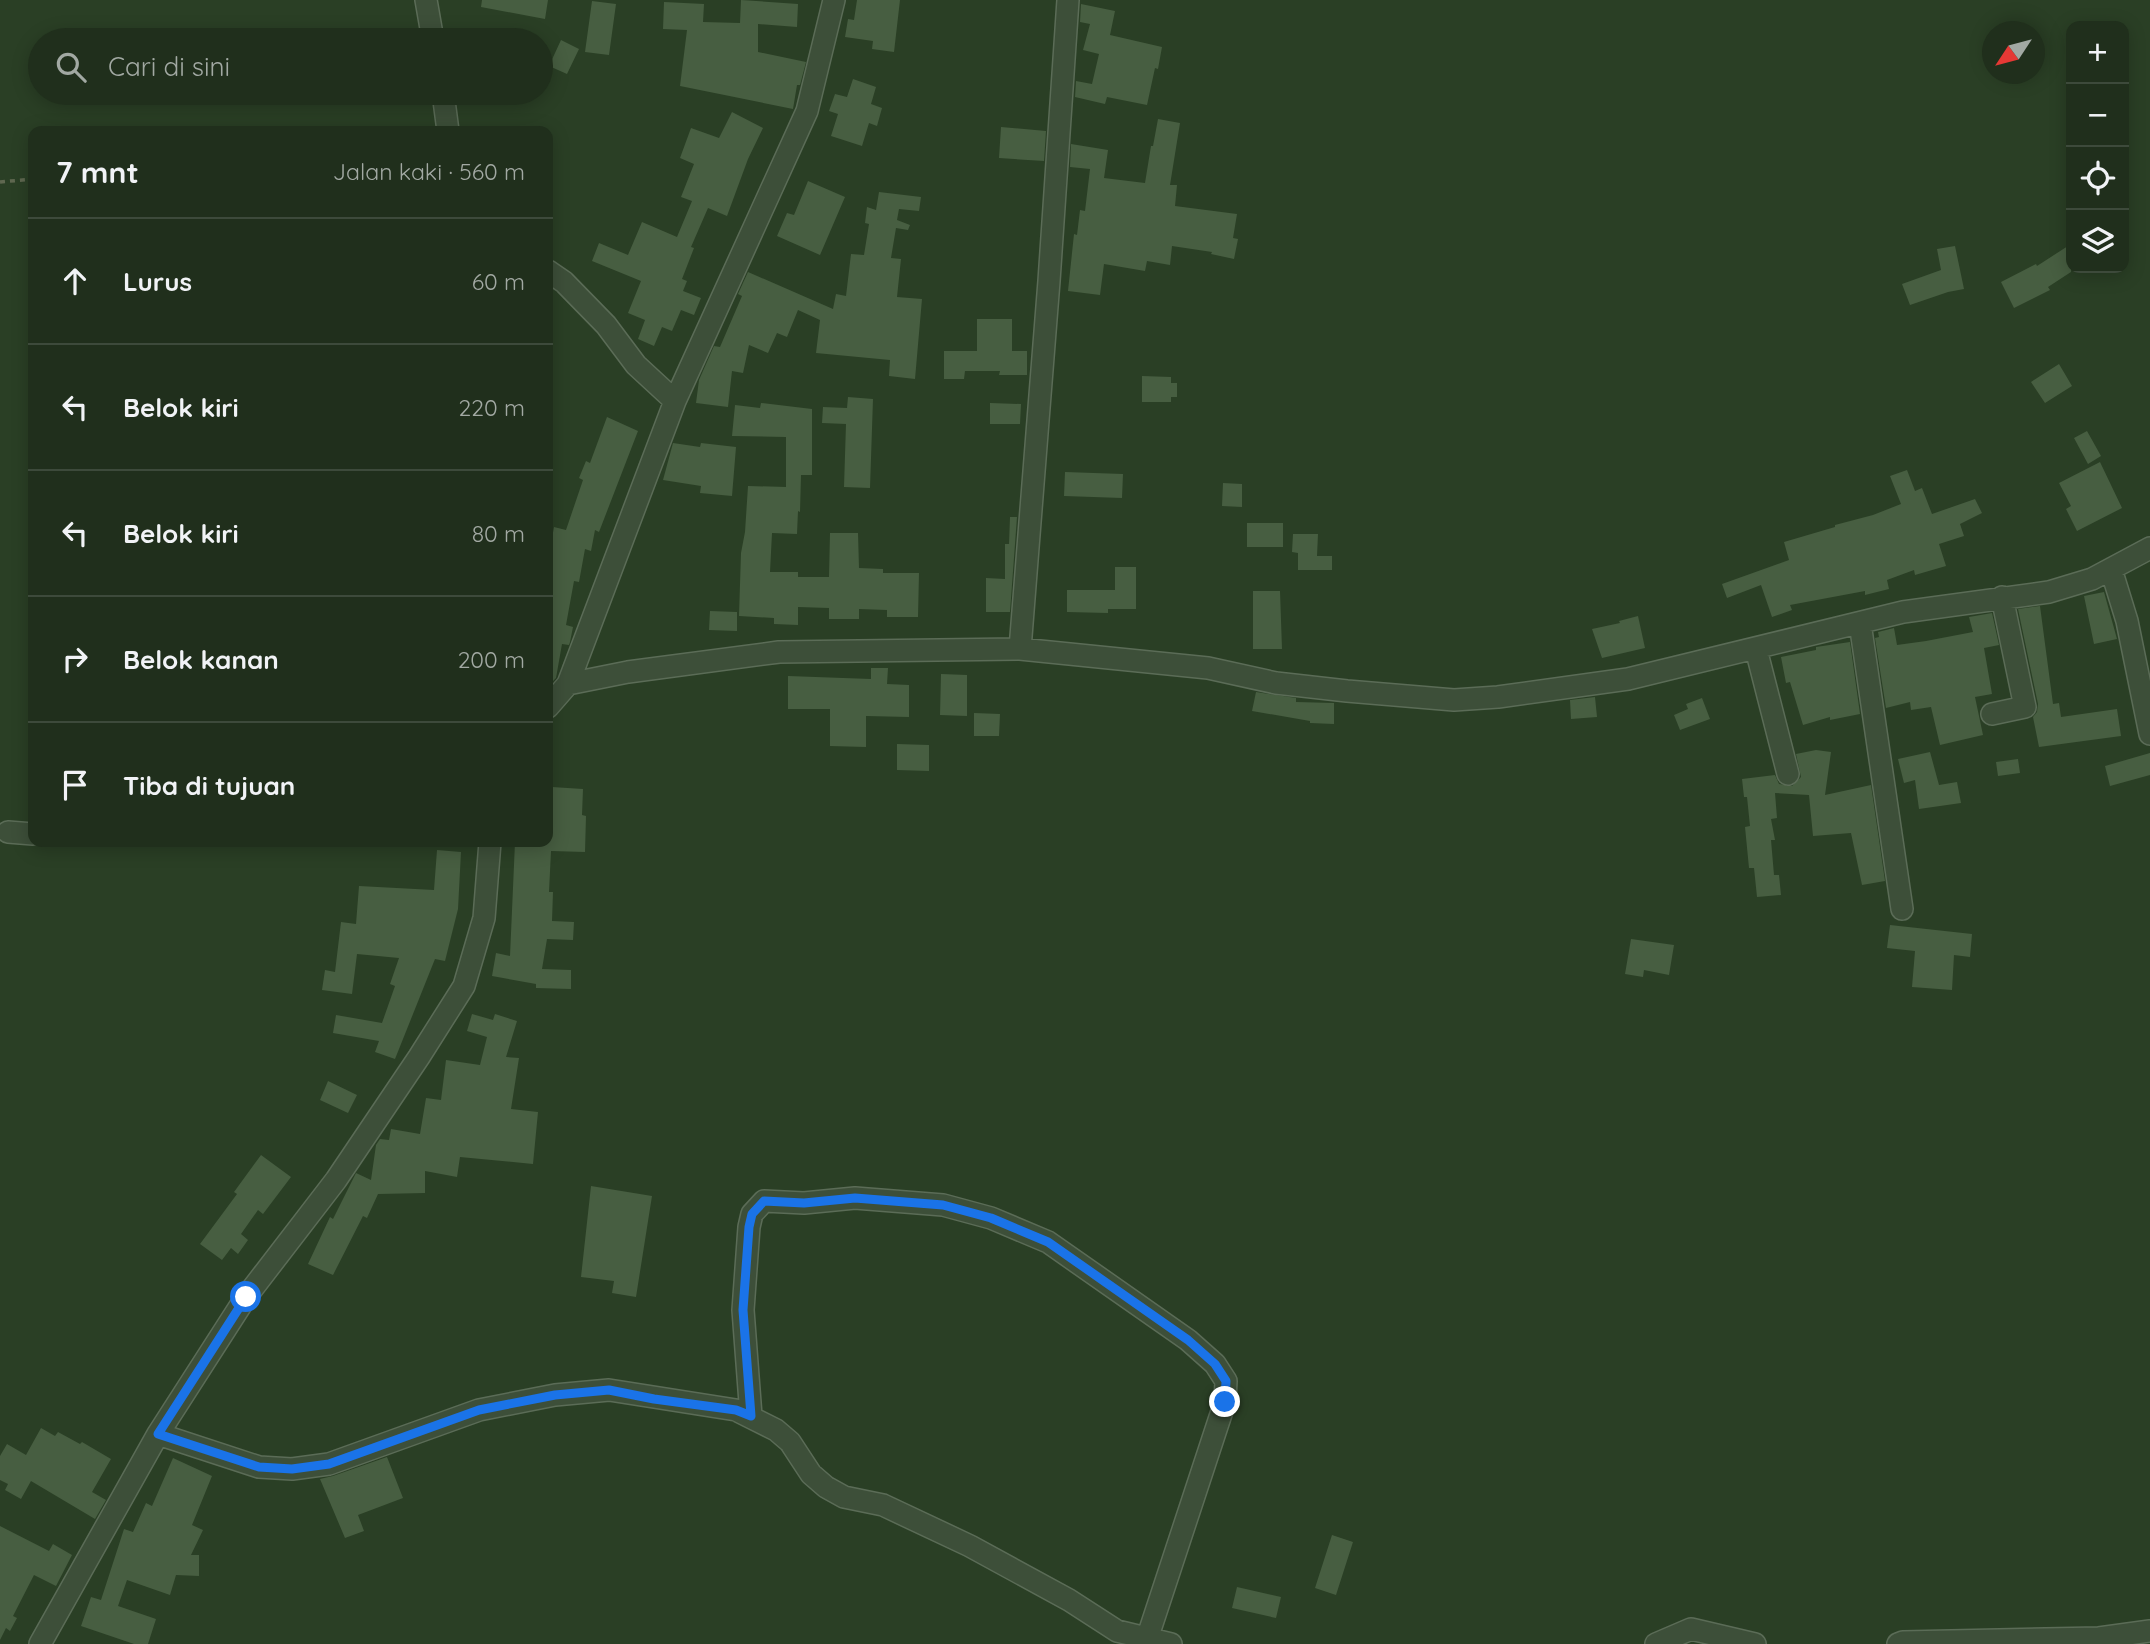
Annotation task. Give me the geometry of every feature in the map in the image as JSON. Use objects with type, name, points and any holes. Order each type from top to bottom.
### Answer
[{"type":"street","points":[[426,0],[431,28]]},
{"type":"street","points":[[553,701],[568,684],[675,401],[807,111],[834,0]]},
{"type":"street","points":[[1020,649],[1068,0]]},
{"type":"street","points":[[445,105],[447,126]]},
{"type":"street","points":[[553,274],[564,282],[606,325],[636,365],[675,401]]},
{"type":"street","points":[[568,684],[628,672],[779,652],[1020,649],[1208,668],[1276,683],[1347,691],[1454,700],[1498,697],[1628,679],[1903,612],[2049,592],[2092,579],[2150,548]]},
{"type":"street","points":[[2111,569],[2127,621],[2150,734]]},
{"type":"street","points":[[1992,715],[2025,707],[2002,597]]},
{"type":"street","points":[[1860,623],[1902,909]]},
{"type":"street","points":[[1756,649],[1788,774]]},
{"type":"street","points":[[8,832],[28,834]]},
{"type":"street","points":[[40,1644],[158,1434],[246,1297],[336,1180],[464,986],[484,918],[490,847]]},
{"type":"street","points":[[751,1416],[743,1310],[749,1227],[752,1214],[764,1201],[804,1203],[855,1198],[943,1205],[991,1218],[1048,1242],[1188,1340],[1215,1364],[1226,1381],[1225,1402],[1147,1639]]},
{"type":"street","points":[[158,1434],[259,1467],[292,1469],[329,1464],[479,1410],[555,1395],[609,1390],[736,1410],[776,1430],[790,1442],[811,1474],[825,1487],[845,1497],[883,1505],[992,1558],[1069,1600],[1117,1632],[1171,1644]]},
{"type":"street","points":[[1656,1644],[1691,1629],[1755,1644]]},
{"type":"street","points":[[1898,1644],[2099,1641],[2150,1631]]},
{"type":"path","points":[[0,182],[28,179]]},
{"type":"building","points":[[482,0],[548,0],[545,19],[481,7]]},
{"type":"building","points":[[741,0],[798,4],[797,27],[758,24],[758,52],[806,62],[800,85],[797,85],[793,109],[680,86],[687,30],[663,29],[664,2],[704,4],[703,22],[740,23]]},
{"type":"building","points":[[857,0],[900,0],[894,52],[872,49],[873,41],[845,37],[848,19],[854,20]]},
{"type":"building","points":[[592,1],[616,4],[609,55],[585,52]]},
{"type":"building","points":[[1081,4],[1115,11],[1110,35],[1162,47],[1147,105],[1107,97],[1105,104],[1075,97],[1076,81],[1092,84],[1099,54],[1083,50],[1090,24],[1080,22]]},
{"type":"building","points":[[561,40],[579,49],[567,74],[553,68],[553,57]]},
{"type":"building","points":[[853,79],[876,87],[871,104],[882,108],[877,126],[869,123],[862,146],[831,136],[838,114],[829,111],[835,94],[847,97]]},
{"type":"building","points":[[732,112],[763,128],[748,159],[727,216],[708,208],[691,247],[694,248],[682,279],[687,281],[683,291],[701,298],[694,315],[681,310],[672,331],[662,327],[654,346],[638,339],[645,320],[628,313],[641,281],[592,261],[599,243],[628,255],[642,222],[677,237],[692,201],[681,197],[694,164],[680,158],[691,128],[719,138]]},
{"type":"building","points":[[1158,119],[1180,123],[1170,185],[1177,185],[1175,206],[1237,214],[1233,238],[1238,239],[1234,259],[1211,254],[1212,252],[1172,246],[1170,265],[1147,261],[1145,271],[1104,264],[1100,295],[1068,291],[1074,234],[1077,235],[1080,210],[1085,211],[1090,169],[1070,167],[1071,144],[1108,150],[1104,178],[1145,183]]},
{"type":"building","points":[[1001,127],[1046,131],[1044,161],[999,158]]},
{"type":"building","points":[[808,181],[845,197],[820,255],[777,236],[787,213],[794,215]]},
{"type":"building","points":[[879,192],[921,197],[919,211],[899,209],[897,220],[910,225],[908,230],[896,228],[891,258],[901,259],[897,297],[922,299],[915,379],[889,376],[890,360],[816,353],[820,320],[798,310],[787,337],[777,333],[768,353],[749,345],[743,373],[732,371],[728,407],[696,403],[699,380],[714,346],[720,347],[742,296],[738,294],[748,272],[833,309],[836,294],[846,296],[851,254],[864,255],[869,224],[865,223],[867,207],[876,210]]},
{"type":"building","points":[[1955,246],[1964,289],[1910,305],[1902,284],[1941,270],[1937,249]]},
{"type":"building","points":[[2066,247],[2066,273],[2069,273],[2048,287],[2050,290],[2014,308],[2001,282],[2036,264],[2037,266]]},
{"type":"building","points":[[977,319],[1012,319],[1012,351],[1027,351],[1027,375],[999,375],[1000,371],[965,371],[964,379],[944,379],[944,351],[977,351]]},
{"type":"building","points":[[2059,364],[2072,386],[2045,403],[2031,382]]},
{"type":"building","points":[[1142,376],[1171,377],[1171,383],[1177,383],[1177,397],[1171,397],[1171,402],[1142,402]]},
{"type":"building","points":[[848,397],[873,399],[870,488],[844,487],[846,424],[822,423],[823,407],[847,408]]},
{"type":"building","points":[[761,403],[812,409],[812,475],[801,475],[797,534],[772,533],[770,572],[798,572],[798,577],[829,577],[830,533],[858,533],[859,568],[883,569],[883,573],[919,573],[918,617],[887,617],[887,610],[859,609],[859,619],[829,619],[829,608],[798,607],[798,625],[774,624],[774,618],[739,616],[741,553],[748,486],[786,487],[786,437],[732,436],[735,405],[760,408]]},
{"type":"building","points":[[990,403],[1021,404],[1020,424],[990,424]]},
{"type":"building","points":[[607,417],[638,431],[599,532],[595,530],[591,551],[585,549],[579,582],[574,581],[566,625],[573,627],[570,642],[569,645],[562,644],[556,678],[553,681],[553,532],[554,527],[566,530],[583,480],[579,478],[586,461],[590,463]]},
{"type":"building","points":[[2087,431],[2101,456],[2088,464],[2074,438]]},
{"type":"building","points":[[673,443],[700,447],[701,443],[736,447],[732,496],[700,493],[701,486],[663,480]]},
{"type":"building","points":[[2100,462],[2122,508],[2077,531],[2066,509],[2071,506],[2059,483]]},
{"type":"building","points":[[1907,470],[1915,491],[1922,488],[1932,514],[1975,499],[1982,513],[1960,524],[1964,536],[1939,544],[1946,566],[1915,575],[1914,570],[1887,580],[1889,589],[1865,595],[1865,591],[1790,605],[1792,610],[1772,617],[1761,585],[1727,598],[1722,584],[1789,560],[1784,542],[1901,504],[1890,476]]},
{"type":"building","points":[[1065,472],[1123,474],[1122,498],[1064,496]]},
{"type":"building","points":[[1223,483],[1242,484],[1242,507],[1222,506]]},
{"type":"building","points":[[1010,517],[1017,517],[1010,612],[986,612],[986,578],[1005,579],[1005,544],[1009,544]]},
{"type":"building","points":[[1247,523],[1283,523],[1283,547],[1247,547]]},
{"type":"building","points":[[1293,534],[1318,534],[1317,556],[1332,556],[1332,570],[1298,570],[1298,553],[1292,552]]},
{"type":"building","points":[[1115,567],[1136,567],[1136,609],[1108,609],[1108,613],[1067,612],[1067,590],[1115,590]]},
{"type":"building","points":[[1253,591],[1280,591],[1282,649],[1253,649]]},
{"type":"building","points":[[2104,592],[2117,639],[2094,644],[2084,596]]},
{"type":"building","points":[[2040,606],[2053,704],[2059,703],[2061,717],[2117,709],[2121,736],[2039,747],[2033,717],[2038,704],[2018,609]]},
{"type":"building","points":[[710,611],[737,612],[737,631],[709,630]]},
{"type":"building","points":[[1992,613],[1999,645],[1984,648],[1992,694],[1975,697],[1983,735],[1940,745],[1931,707],[1911,710],[1910,702],[1886,708],[1875,638],[1879,637],[1878,632],[1894,628],[1897,645],[1926,641],[1973,632],[1969,617]]},
{"type":"building","points":[[1638,616],[1645,648],[1602,658],[1592,629]]},
{"type":"building","points":[[1850,642],[1860,714],[1830,720],[1830,717],[1803,725],[1790,682],[1786,683],[1781,657],[1816,650],[1816,647]]},
{"type":"building","points":[[871,668],[888,668],[887,684],[909,685],[909,717],[866,716],[866,747],[830,746],[830,709],[788,709],[788,676],[871,679]]},
{"type":"building","points":[[941,674],[967,675],[967,716],[940,715]]},
{"type":"building","points":[[1256,692],[1296,698],[1296,702],[1334,703],[1334,724],[1310,723],[1252,711]]},
{"type":"building","points":[[1595,697],[1597,717],[1571,719],[1570,700]]},
{"type":"building","points":[[1702,698],[1710,719],[1680,730],[1674,715],[1688,709],[1686,704]]},
{"type":"building","points":[[974,713],[1000,714],[999,736],[974,736]]},
{"type":"building","points":[[897,744],[929,745],[929,771],[897,770]]},
{"type":"building","points":[[1816,750],[1831,752],[1825,795],[1871,785],[1885,881],[1862,885],[1851,833],[1813,836],[1809,795],[1775,793],[1777,818],[1771,819],[1775,840],[1771,840],[1774,875],[1779,875],[1781,895],[1757,897],[1754,868],[1749,868],[1745,827],[1750,826],[1742,779],[1775,775],[1779,784],[1792,786],[1801,777],[1796,754]]},
{"type":"building","points":[[1930,752],[1939,785],[1957,782],[1961,803],[1919,809],[1915,780],[1904,783],[1898,759]]},
{"type":"building","points":[[2150,753],[2150,775],[2110,786],[2105,766]]},
{"type":"building","points":[[2018,759],[2020,773],[1998,776],[1996,762]]},
{"type":"building","points":[[553,787],[583,789],[582,815],[586,816],[585,852],[551,851],[549,892],[553,892],[552,921],[574,922],[573,940],[547,939],[542,969],[571,970],[571,989],[536,988],[536,984],[492,976],[496,953],[510,956],[515,847],[553,847]]},
{"type":"building","points":[[437,850],[461,852],[458,909],[445,961],[435,959],[395,1059],[375,1052],[379,1041],[333,1033],[336,1015],[382,1023],[395,986],[390,984],[399,958],[357,954],[352,994],[322,990],[325,970],[335,972],[341,922],[356,924],[359,886],[434,890]]},
{"type":"building","points":[[1890,925],[1972,934],[1970,957],[1954,955],[1952,990],[1912,987],[1915,951],[1887,948]]},
{"type":"building","points":[[1631,939],[1674,945],[1669,975],[1644,970],[1643,977],[1625,974]]},
{"type":"building","points":[[472,1014],[493,1020],[495,1014],[517,1021],[506,1057],[519,1058],[511,1109],[538,1112],[533,1164],[460,1157],[457,1177],[425,1171],[425,1193],[378,1194],[367,1218],[363,1216],[333,1275],[308,1264],[330,1217],[333,1219],[356,1173],[371,1180],[376,1145],[380,1139],[389,1140],[391,1129],[420,1134],[426,1098],[441,1100],[446,1060],[480,1065],[487,1037],[467,1031]]},
{"type":"building","points":[[328,1081],[357,1095],[348,1113],[320,1100]]},
{"type":"building","points":[[261,1155],[291,1177],[263,1214],[258,1210],[241,1234],[248,1240],[238,1254],[231,1248],[222,1260],[200,1244],[237,1194],[234,1192]]},
{"type":"building","points":[[591,1186],[652,1196],[636,1297],[612,1293],[614,1281],[581,1277]]},
{"type":"building","points":[[41,1428],[55,1436],[58,1432],[80,1444],[82,1442],[111,1459],[92,1492],[106,1500],[95,1519],[31,1481],[21,1499],[5,1490],[8,1484],[0,1480],[0,1456],[7,1444],[26,1455]]},
{"type":"building","points":[[387,1457],[403,1498],[358,1515],[364,1531],[345,1538],[320,1479]]},
{"type":"building","points":[[173,1458],[212,1476],[192,1525],[203,1530],[191,1555],[199,1555],[199,1576],[176,1575],[170,1595],[127,1580],[118,1606],[156,1619],[148,1644],[134,1644],[81,1626],[91,1597],[101,1600],[124,1529],[133,1532],[146,1503],[152,1506]]},
{"type":"building","points":[[0,1526],[49,1551],[53,1544],[72,1555],[56,1586],[34,1575],[13,1616],[17,1618],[10,1631],[6,1628],[0,1640]]},
{"type":"building","points":[[1332,1535],[1353,1542],[1336,1595],[1315,1588]]},
{"type":"building","points":[[1237,1587],[1281,1597],[1276,1618],[1232,1608]]},
{"type":"route","points":[[246,1297],[158,1434],[259,1467],[292,1469],[329,1464],[479,1410],[555,1395],[609,1390],[736,1410],[751,1416],[743,1310],[749,1227],[752,1214],[764,1201],[804,1203],[855,1198],[943,1205],[991,1218],[1048,1242],[1139,1303],[1215,1364],[1226,1381],[1225,1402]]}]
